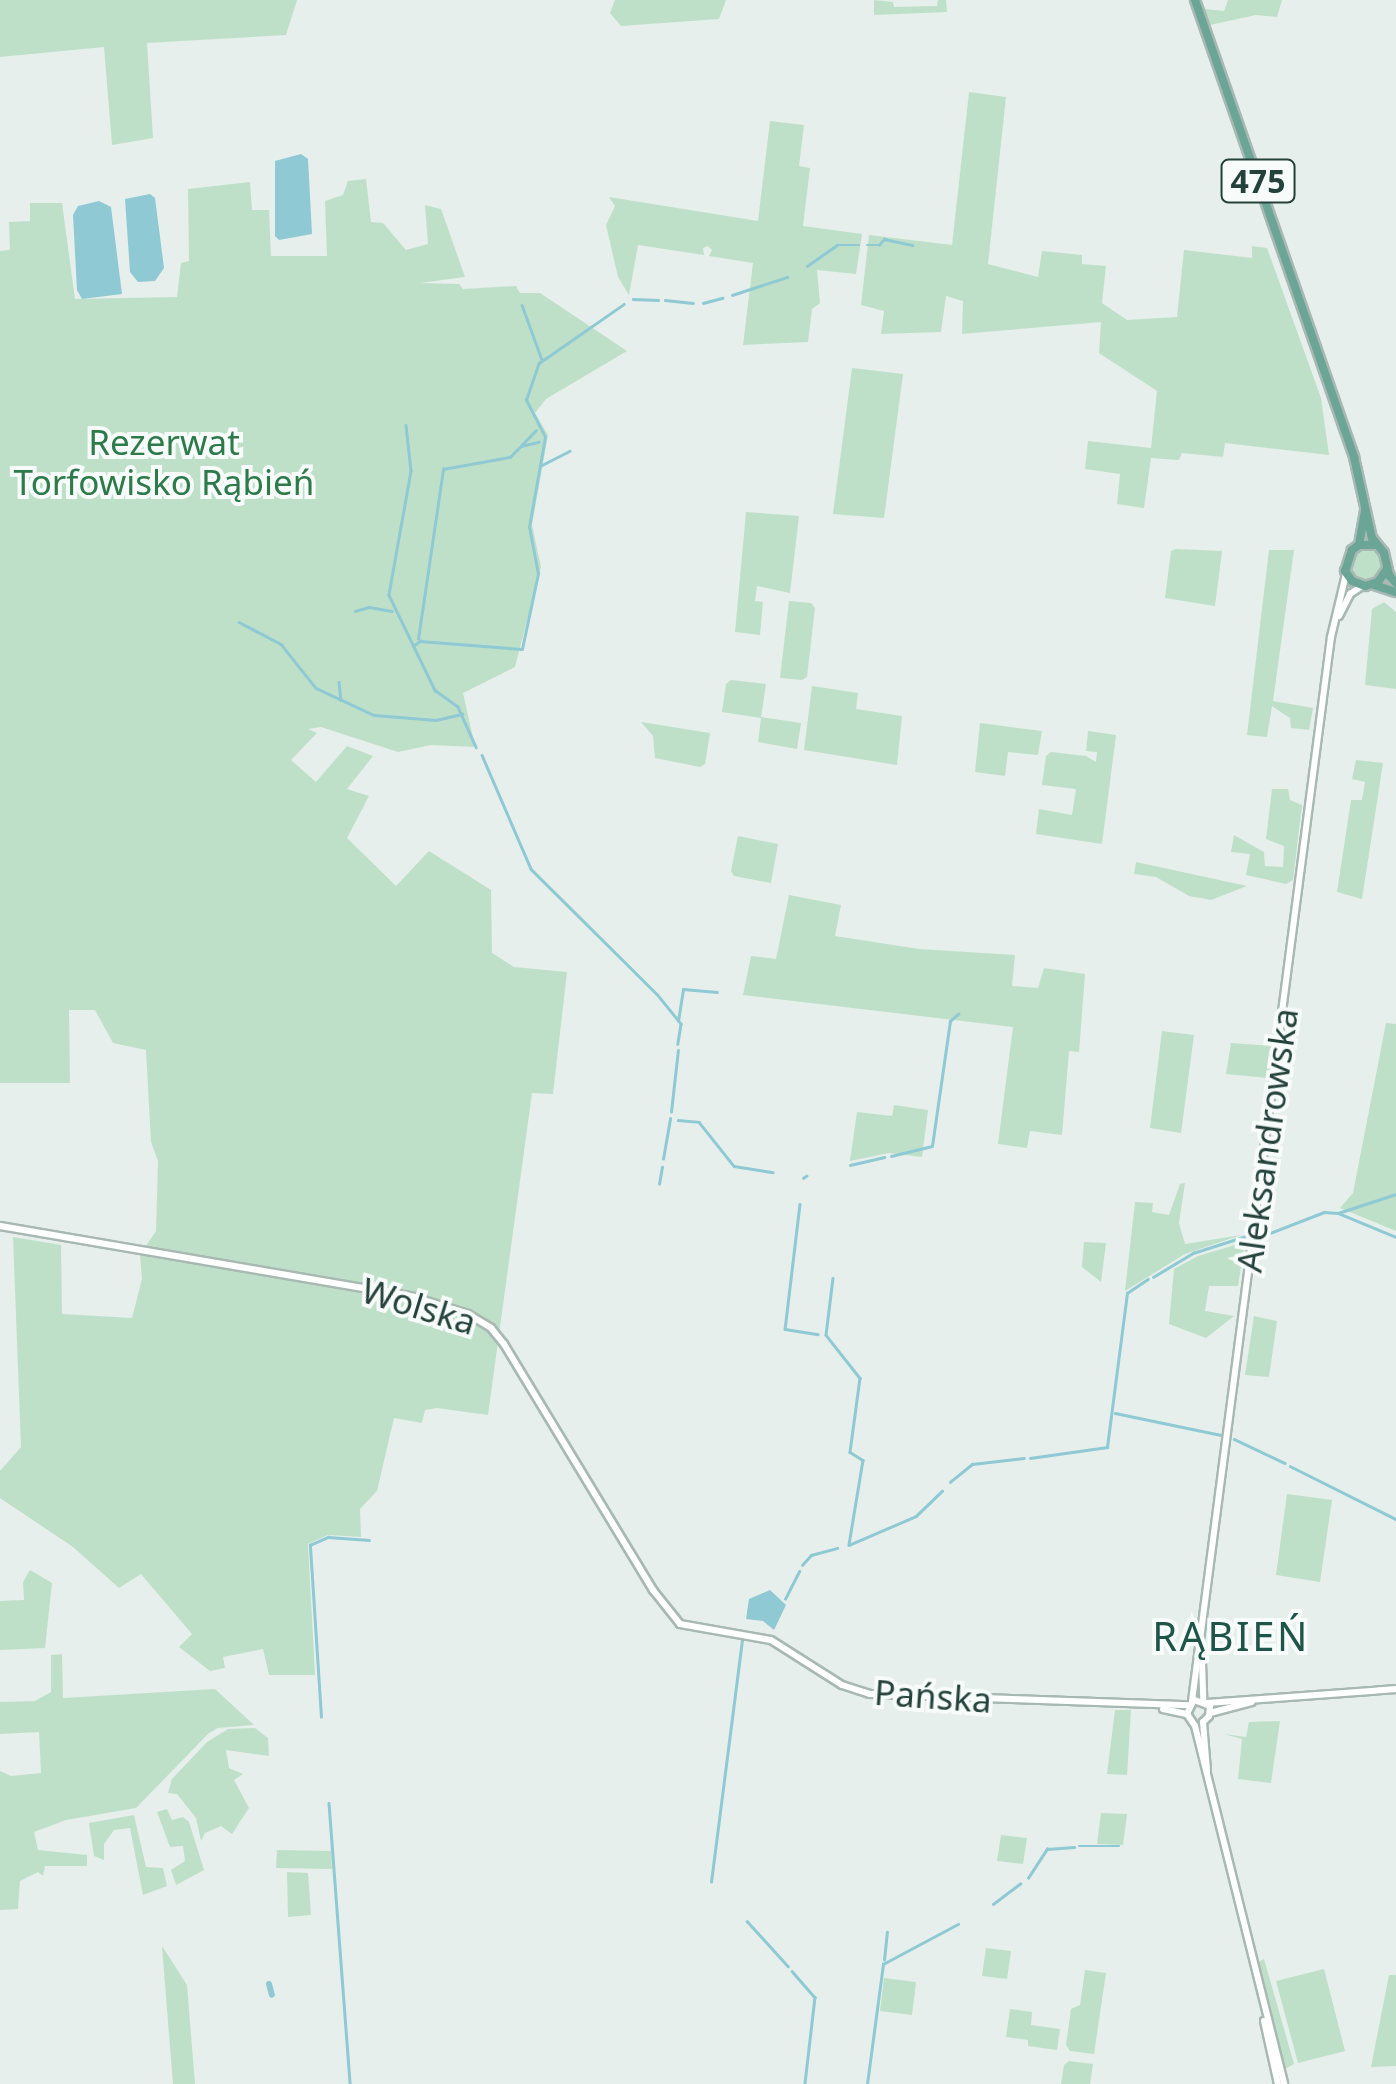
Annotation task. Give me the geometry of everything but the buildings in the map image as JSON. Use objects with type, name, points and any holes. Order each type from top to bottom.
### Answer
[{"type":"main road","name":"475","points":[[1194,0],[1354,457],[1376,545],[1387,566]]},
{"type":"main road","name":"475","points":[[1346,574],[1346,559],[1359,544],[1365,507]]},
{"type":"main road","points":[[1359,544],[1376,545]]},
{"type":"main road","points":[[1374,585],[1387,566],[1396,582]]},
{"type":"main road","points":[[1346,574],[1362,586],[1374,585],[1396,592]]},
{"type":"main road","name":"Aleksandrowska","points":[[1190,1706],[1201,1654],[1333,626],[1346,574]]},
{"type":"main road","name":"Aleksandrowska","points":[[1333,626],[1350,594],[1362,586]]},
{"type":"main road","name":"Wolska","points":[[0,1226],[414,1296],[468,1314],[492,1328],[659,1600],[680,1624]]},
{"type":"main road","name":"Pańska","points":[[680,1624],[771,1640],[862,1692],[1190,1706],[1275,1698]]},
{"type":"main road","name":"Aleksandrowska","points":[[1201,1654],[1205,1702]]},
{"type":"main road","points":[[1208,1782],[1203,1722],[1210,1713],[1275,1698],[1396,1689]]},
{"type":"main road","name":"475","points":[[1205,1702],[1210,1713]]},
{"type":"main road","points":[[1190,1706],[1281,2084]]},
{"type":"main road","points":[[1193,1721],[1203,1722]]},
{"type":"green space","points":[[0,0],[297,0],[286,35],[147,43],[153,138],[112,145],[104,47],[0,57]]},
{"type":"green space","points":[[615,0],[726,0],[719,19],[621,26],[610,13]]},
{"type":"green space","points":[[874,0],[893,2],[894,7],[937,6],[938,0],[946,0],[947,12],[874,15]]},
{"type":"green space","points":[[1228,0],[1282,0],[1277,17],[1256,15],[1210,25],[1204,9],[1224,11]]},
{"type":"green space","points":[[969,92],[1006,97],[988,264],[1038,277],[1042,251],[1082,255],[1082,264],[1106,266],[1102,303],[1127,320],[1177,317],[1184,250],[1252,258],[1252,246],[1267,248],[1321,398],[1329,455],[1225,443],[1223,457],[1182,453],[1179,460],[1151,458],[1144,508],[1117,504],[1120,474],[1085,469],[1088,441],[1151,448],[1157,391],[1099,353],[1101,322],[962,334],[963,301],[946,296],[941,332],[881,334],[884,311],[861,305],[869,235],[952,245]]},
{"type":"green space","points":[[770,121],[804,125],[799,166],[810,168],[803,226],[862,234],[856,274],[817,270],[820,303],[812,309],[808,342],[743,345],[753,263],[709,256],[712,250],[708,246],[703,248],[704,255],[638,245],[629,295],[618,277],[606,225],[615,206],[609,197],[758,221]]},
{"type":"green space","name":"Rezerwat Torfowisko Rąbień","points":[[366,179],[371,222],[383,223],[406,250],[428,244],[425,205],[441,209],[465,277],[420,283],[459,284],[463,289],[516,286],[520,293],[540,293],[627,351],[546,399],[535,413],[548,435],[532,525],[541,567],[515,667],[463,693],[475,747],[431,745],[398,752],[321,727],[308,729],[317,733],[291,760],[316,782],[347,746],[373,756],[347,789],[369,796],[347,838],[396,886],[429,851],[491,890],[492,953],[514,967],[567,972],[553,1094],[532,1093],[488,1415],[437,1408],[425,1410],[422,1423],[394,1418],[377,1491],[360,1509],[361,1537],[328,1535],[308,1544],[315,1675],[269,1675],[263,1649],[223,1657],[225,1668],[210,1671],[179,1647],[192,1634],[141,1574],[119,1588],[73,1547],[0,1498],[0,1471],[21,1447],[13,1237],[61,1245],[62,1314],[132,1318],[142,1279],[140,1255],[156,1231],[158,1161],[151,1142],[146,1050],[113,1043],[95,1010],[69,1010],[70,1083],[0,1083],[0,251],[10,250],[9,222],[30,221],[30,203],[62,203],[75,299],[177,297],[181,263],[189,261],[188,189],[250,182],[252,210],[269,210],[271,256],[327,256],[325,201],[343,195],[348,181]]},
{"type":"green space","points":[[852,368],[903,374],[884,518],[833,514]]},
{"type":"green space","points":[[746,512],[799,516],[790,593],[757,586],[755,601],[763,602],[760,635],[735,632]]},
{"type":"green space","points":[[1366,549],[1377,554],[1382,565],[1377,576],[1366,581],[1355,576],[1350,565],[1355,554]]},
{"type":"green space","points":[[1269,550],[1294,550],[1273,701],[1313,708],[1309,730],[1291,728],[1290,718],[1272,706],[1267,737],[1247,735]]},
{"type":"green space","points":[[1171,551],[1222,551],[1215,606],[1165,598]]},
{"type":"green space","points":[[789,601],[811,603],[815,608],[807,677],[802,680],[780,678]]},
{"type":"green space","points":[[1384,602],[1396,612],[1396,689],[1365,685],[1372,609]]},
{"type":"green space","points":[[731,680],[766,684],[761,717],[801,723],[797,749],[758,742],[761,718],[722,712],[726,684]]},
{"type":"green space","points":[[812,686],[858,693],[856,709],[902,716],[897,765],[804,750]]},
{"type":"green space","points":[[641,722],[710,733],[705,764],[700,767],[655,758],[653,736]]},
{"type":"green space","points":[[980,723],[1042,731],[1038,755],[1008,752],[1005,776],[975,772]]},
{"type":"green space","points":[[1088,731],[1116,735],[1102,844],[1036,834],[1039,809],[1072,815],[1076,789],[1042,785],[1046,756],[1051,752],[1086,756],[1096,762],[1097,752],[1086,751]]},
{"type":"green space","points":[[1356,760],[1383,763],[1362,899],[1337,892],[1351,800],[1362,800],[1365,782],[1352,779]]},
{"type":"green space","points":[[1272,789],[1288,789],[1290,800],[1302,805],[1293,880],[1286,884],[1246,875],[1250,854],[1231,852],[1234,835],[1264,852],[1265,866],[1283,867],[1284,846],[1266,839]]},
{"type":"green space","points":[[738,836],[778,844],[771,883],[734,876],[731,871]]},
{"type":"green space","points":[[1136,862],[1247,886],[1211,900],[1189,896],[1156,877],[1134,874]]},
{"type":"green space","points":[[789,895],[841,905],[835,936],[919,949],[1015,955],[1012,986],[1038,988],[1044,968],[1085,974],[1079,1052],[1069,1051],[1062,1135],[1030,1131],[1027,1148],[998,1144],[1013,1027],[743,995],[751,956],[776,959]]},
{"type":"green space","points":[[1386,1023],[1396,1024],[1396,1231],[1340,1208],[1353,1193]]},
{"type":"green space","points":[[1162,1031],[1194,1035],[1181,1133],[1150,1128]]},
{"type":"green space","points":[[1231,1043],[1272,1046],[1268,1078],[1226,1074]]},
{"type":"green space","points":[[894,1105],[928,1110],[922,1157],[889,1153],[850,1161],[857,1112],[892,1116]]},
{"type":"green space","points":[[1185,1183],[1179,1223],[1185,1244],[1241,1235],[1185,1254],[1125,1291],[1135,1202],[1153,1203],[1152,1212],[1169,1215],[1180,1184]]},
{"type":"green space","points":[[1084,1242],[1106,1243],[1101,1282],[1082,1267]]},
{"type":"green space","points":[[1245,1242],[1238,1286],[1209,1286],[1205,1311],[1234,1316],[1206,1338],[1169,1324],[1174,1269],[1198,1256]]},
{"type":"green space","points":[[1254,1316],[1277,1321],[1269,1377],[1245,1375]]},
{"type":"green space","points":[[1287,1494],[1332,1500],[1320,1582],[1276,1575]]},
{"type":"green space","points":[[30,1570],[52,1583],[45,1648],[0,1650],[0,1601],[24,1600],[23,1582]]},
{"type":"green space","points":[[62,1654],[63,1698],[215,1689],[254,1725],[218,1728],[208,1734],[136,1808],[66,1820],[34,1832],[38,1850],[87,1855],[87,1866],[45,1866],[43,1876],[38,1872],[20,1881],[18,1909],[0,1910],[0,1771],[11,1776],[41,1773],[39,1732],[0,1734],[0,1702],[35,1701],[51,1692],[51,1655]]},
{"type":"green space","points":[[1115,1710],[1131,1710],[1127,1775],[1107,1774]]},
{"type":"green space","points":[[1280,1721],[1271,1783],[1238,1779],[1242,1739],[1224,1734],[1246,1737],[1249,1722]]},
{"type":"green space","points":[[255,1728],[268,1738],[269,1756],[226,1750],[229,1768],[243,1774],[234,1780],[249,1808],[232,1834],[221,1826],[205,1833],[201,1841],[196,1818],[177,1794],[168,1793],[172,1779],[207,1742],[228,1729]]},
{"type":"green space","points":[[167,1809],[172,1820],[183,1817],[189,1822],[204,1870],[176,1885],[171,1870],[185,1861],[183,1846],[170,1847],[157,1812]]},
{"type":"green space","points":[[1101,1813],[1127,1814],[1123,1845],[1097,1844]]},
{"type":"green space","points":[[134,1815],[146,1867],[163,1868],[167,1886],[143,1895],[130,1828],[114,1830],[104,1844],[104,1860],[94,1856],[89,1823]]},
{"type":"green space","points":[[1001,1835],[1027,1838],[1023,1864],[997,1861]]},
{"type":"green space","points":[[277,1850],[331,1851],[332,1869],[276,1868]]},
{"type":"green space","points":[[287,1872],[308,1873],[311,1915],[288,1917]]},
{"type":"green space","points":[[162,1946],[187,1985],[195,2084],[173,2084]]},
{"type":"green space","points":[[986,1948],[1011,1951],[1007,1979],[982,1976]]},
{"type":"green space","points":[[1264,1959],[1294,2064],[1285,2069],[1258,1962]]},
{"type":"green space","points":[[1324,1969],[1345,2051],[1298,2063],[1276,1981]]},
{"type":"green space","points":[[1085,1970],[1106,1973],[1094,2054],[1070,2051],[1066,2045],[1071,2009],[1080,2005]]},
{"type":"green space","points":[[1389,1975],[1396,1975],[1396,2066],[1371,2067]]},
{"type":"green space","points":[[884,1978],[916,1982],[912,2015],[880,2011]]},
{"type":"green space","points":[[1010,2009],[1032,2012],[1031,2025],[1060,2029],[1057,2050],[1028,2046],[1028,2040],[1006,2037]]},
{"type":"green space","points":[[1069,2061],[1093,2064],[1090,2084],[1061,2084],[1064,2065]]},
{"type":"water","points":[[301,154],[308,159],[312,234],[279,240],[275,236],[275,161]]},
{"type":"water","points":[[150,194],[155,198],[164,268],[155,281],[138,282],[130,272],[125,199]]},
{"type":"water","points":[[99,201],[111,207],[122,294],[82,299],[77,290],[73,215],[78,206]]},
{"type":"water","points":[[770,1590],[786,1605],[774,1630],[763,1621],[746,1619],[749,1599]]},
{"type":"waterway","points":[[867,245],[879,245],[884,239],[912,245]]},
{"type":"waterway","points":[[807,266],[837,245],[859,245]]},
{"type":"waterway","points":[[732,295],[787,277]]},
{"type":"waterway","points":[[703,303],[722,298]]},
{"type":"waterway","points":[[633,299],[658,300]]},
{"type":"waterway","points":[[665,300],[693,303]]},
{"type":"waterway","points":[[413,646],[420,641],[522,649],[538,574],[529,527],[545,437],[526,400],[539,363],[624,304]]},
{"type":"waterway","points":[[522,305],[542,360]]},
{"type":"waterway","points":[[406,425],[411,471],[389,595],[435,690],[458,707],[476,747]]},
{"type":"waterway","points":[[418,639],[443,469],[510,457],[536,430]]},
{"type":"waterway","points":[[521,446],[539,442]]},
{"type":"waterway","points":[[540,466],[569,451]]},
{"type":"waterway","points":[[355,611],[369,607],[392,611]]},
{"type":"waterway","points":[[239,622],[281,644],[316,688],[374,715],[436,720],[462,714]]},
{"type":"waterway","points":[[339,682],[341,700]]},
{"type":"waterway","points":[[482,755],[531,869],[657,994],[681,1024],[678,1044]]},
{"type":"waterway","points":[[678,1021],[683,989],[717,992]]},
{"type":"waterway","points":[[891,1156],[932,1146],[950,1021],[958,1014]]},
{"type":"waterway","points":[[671,1112],[678,1050]]},
{"type":"waterway","points":[[663,1159],[670,1119]]},
{"type":"waterway","points":[[678,1120],[699,1122],[734,1166],[773,1172]]},
{"type":"waterway","points":[[850,1165],[884,1157]]},
{"type":"waterway","points":[[659,1184],[662,1167]]},
{"type":"waterway","points":[[1260,1237],[1324,1212],[1338,1213],[1396,1194]]},
{"type":"waterway","points":[[800,1204],[785,1329],[818,1334]]},
{"type":"waterway","points":[[1338,1213],[1396,1237]]},
{"type":"waterway","points":[[1153,1277],[1193,1253],[1246,1236]]},
{"type":"waterway","points":[[833,1278],[826,1335],[860,1378],[850,1452],[863,1460],[849,1545],[916,1516],[942,1491]]},
{"type":"waterway","points":[[1030,1458],[1107,1447],[1127,1293],[1148,1279]]},
{"type":"waterway","points":[[1115,1413],[1221,1435]]},
{"type":"waterway","points":[[1234,1439],[1285,1463]]},
{"type":"waterway","points":[[950,1482],[972,1464],[1024,1458]]},
{"type":"waterway","points":[[1290,1466],[1396,1519]]},
{"type":"waterway","points":[[321,1717],[310,1545],[328,1537],[369,1540]]},
{"type":"waterway","points":[[802,1565],[811,1555],[837,1548]]},
{"type":"waterway","points":[[785,1599],[799,1571]]},
{"type":"waterway","points":[[711,1882],[742,1640]]},
{"type":"waterway","points":[[329,1803],[350,2084]]},
{"type":"waterway","points":[[1079,1846],[1119,1846]]},
{"type":"waterway","points":[[1028,1878],[1047,1849],[1074,1847]]},
{"type":"waterway","points":[[993,1904],[1020,1884]]},
{"type":"waterway","points":[[747,1921],[788,1966]]},
{"type":"waterway","points":[[867,2084],[883,1964],[958,1924]]},
{"type":"waterway","points":[[884,1960],[887,1932]]},
{"type":"waterway","points":[[792,1971],[815,1997],[805,2084]]},
{"type":"waterway","points":[[269,1984],[272,1995]]},
{"type":"district","name":"RĄBIEŃ","points":[[1231,1636]]}]
